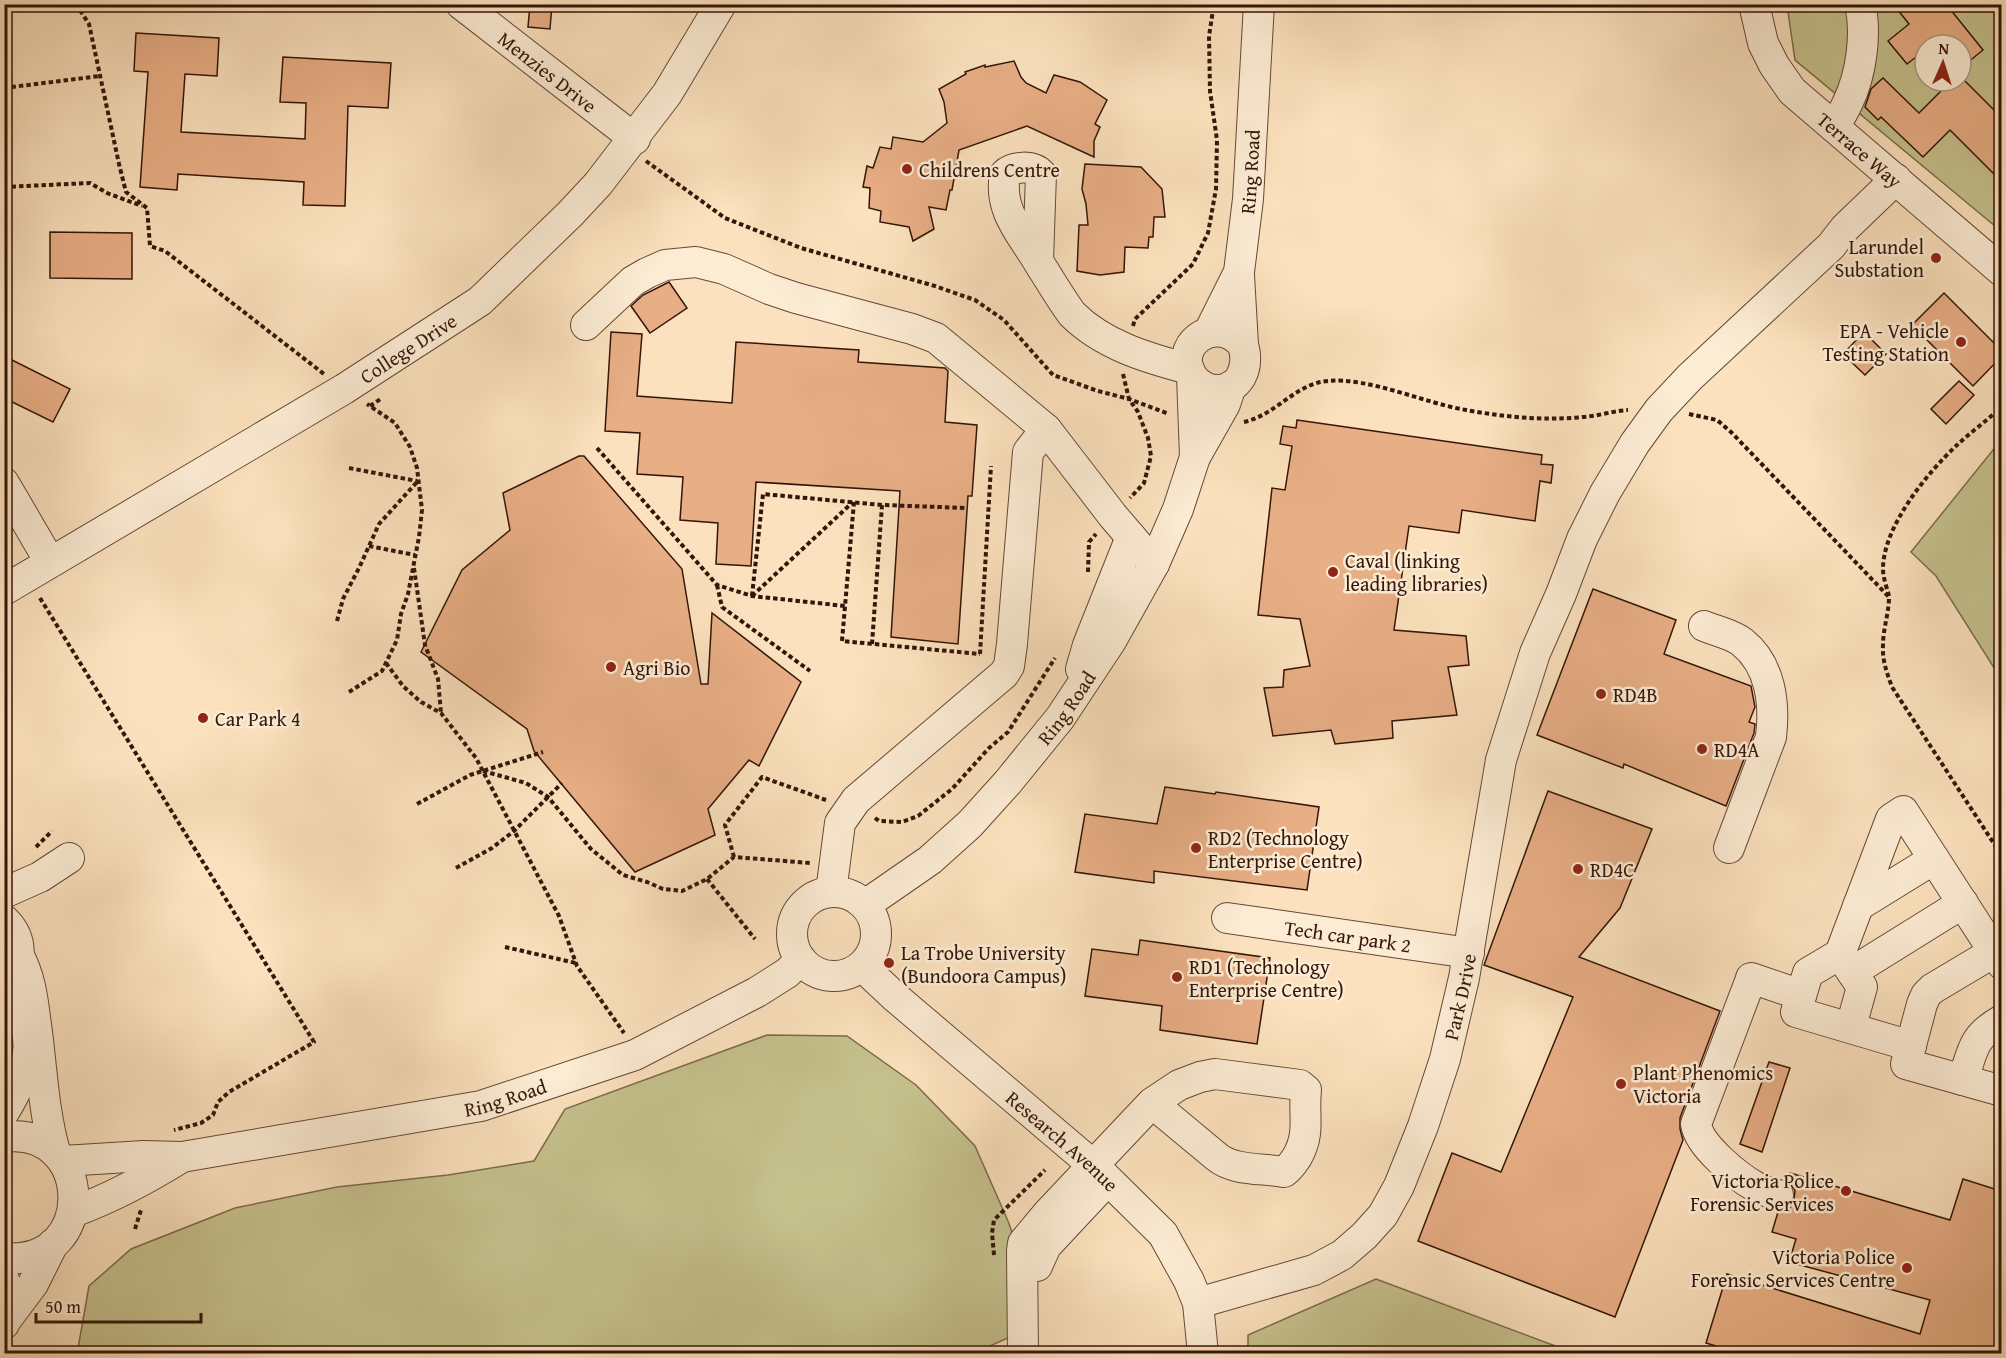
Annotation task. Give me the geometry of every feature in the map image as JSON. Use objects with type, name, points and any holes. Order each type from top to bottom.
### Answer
[{"type":"street","name":"Menzies Drive","points":[[461,4],[635,139]]},
{"type":"street","name":"College Drive","points":[[28,576],[333,377],[480,301],[570,214],[635,139],[667,94],[721,4]]},
{"type":"street","name":"Ring Road","points":[[1203,335],[1239,272],[1248,199],[1259,4]]},
{"type":"street","name":"Terrace Way","points":[[1754,4],[1763,43],[1774,65],[1792,91],[2001,271]]},
{"type":"street","points":[[1834,127],[1849,101],[1857,73],[1863,16],[1860,4]]},
{"type":"street","name":"Park Drive","points":[[1198,1303],[1314,1270],[1342,1255],[1365,1236],[1383,1215],[1399,1186],[1435,1090],[1461,997],[1501,760],[1535,653],[1582,538],[1605,493],[1635,443],[1659,410],[1690,377],[1831,246],[1845,228],[1896,179]]},
{"type":"street","points":[[1038,261],[1059,296],[1077,319],[1097,335],[1191,373],[1206,387],[1214,390],[1231,386],[1244,372],[1246,363],[1239,272]]},
{"type":"street","points":[[586,325],[633,281],[665,265],[680,262],[709,264],[796,298],[912,329],[936,338],[1046,429],[1122,527],[1154,564]]},
{"type":"street","points":[[1125,348],[1228,333],[1243,345]]},
{"type":"street","points":[[1191,373],[1188,352],[1203,335]]},
{"type":"street","name":"Ring Road","points":[[1191,373],[1195,458]]},
{"type":"street","name":"Ring Road","points":[[866,905],[930,860],[970,824],[1060,718],[1111,641],[1154,564],[1178,509],[1195,458],[1225,404],[1231,386]]},
{"type":"street","points":[[831,892],[840,823],[856,800],[1004,674],[1009,666],[1028,452],[1046,429]]},
{"type":"street","points":[[4,483],[28,576]]},
{"type":"street","points":[[1073,698],[1122,527]]},
{"type":"street","points":[[1704,626],[1741,641],[1751,651],[1759,662],[1772,697],[1771,737],[1730,848]]},
{"type":"street","points":[[1855,1012],[1862,987],[1846,963],[1858,906],[1891,819],[1903,811],[1997,958],[1932,989],[1926,995],[1906,1064],[2001,1091]]},
{"type":"street","points":[[5,1322],[33,1284],[53,1244],[65,1229],[73,1212],[75,1194],[71,1177],[59,1156],[44,1101],[28,974],[12,967],[18,941],[5,912],[20,901],[40,877],[69,858]]},
{"type":"street","points":[[1858,906],[1934,859]]},
{"type":"street","points":[[831,892],[850,895],[866,905],[873,916],[876,943],[871,955],[862,966],[850,973],[831,975],[811,969],[801,960],[795,949],[792,936],[796,917],[807,902],[819,895],[831,892]]},
{"type":"street","points":[[1911,1046],[1796,1012],[1809,973],[1846,963],[1963,903]]},
{"type":"street","name":"Tech car park 2","points":[[1227,918],[1469,953]]},
{"type":"street","name":"Ring Road","points":[[59,1156],[144,1156],[176,1144],[482,1106],[638,1054],[757,992],[787,973],[801,960]]},
{"type":"street","name":"Research Avenue","points":[[862,966],[895,997],[1101,1172],[1163,1234],[1190,1281],[1198,1303],[1203,1353]]},
{"type":"street","points":[[1779,1195],[1757,1188],[1710,1150],[1696,1129],[1696,1124],[1750,981],[1801,995]]},
{"type":"street","points":[[4,988],[22,1012],[28,1039],[27,1064],[20,1087],[4,1112]]},
{"type":"street","points":[[1963,1080],[1975,1042],[1981,1034],[2001,1020]]},
{"type":"street","points":[[1039,1353],[1035,1272],[1040,1256],[1101,1172],[1158,1108],[1179,1086],[1200,1077],[1215,1074],[1304,1087],[1307,1124],[1302,1147],[1290,1168],[1284,1172],[1223,1162],[1158,1108]]},
{"type":"street","points":[[4,1137],[25,1137],[41,1142],[59,1156]]},
{"type":"street","name":"Ring Road","points":[[73,1212],[148,1179],[176,1144]]},
{"type":"street","points":[[1023,1353],[1023,1243],[1048,1213],[1101,1172]]},
{"type":"street","points":[[4,1258],[23,1258],[39,1253],[53,1244]]},
{"type":"street","points":[[4,1280],[8,1290],[5,1322]]},
{"type":"path","points":[[4,14],[15,4]]},
{"type":"path","points":[[76,4],[89,24],[126,192],[147,208],[150,246],[165,251],[395,423],[410,447],[417,468],[422,510],[414,564],[397,640],[382,671],[349,692]]},
{"type":"path","points":[[1089,581],[1087,554],[1089,542],[1122,527],[1144,483],[1151,456],[1148,438],[1129,399],[1122,368],[1125,348],[1135,319],[1193,264],[1208,233],[1216,189],[1217,140],[1210,91],[1209,36],[1214,4]]},
{"type":"path","points":[[4,88],[100,76]]},
{"type":"path","points":[[635,139],[641,158],[725,218],[801,248],[935,285],[975,300],[1004,320],[1053,375],[1172,415]]},
{"type":"path","points":[[4,187],[90,183],[107,193],[147,208]]},
{"type":"path","points":[[313,379],[333,377]]},
{"type":"path","points":[[1236,422],[1258,419],[1311,383],[1330,380],[1364,384],[1463,410],[1523,419],[1549,420],[1620,411],[1659,410],[1710,418],[1717,420],[1731,432],[1889,597]]},
{"type":"path","points":[[2001,406],[1937,464],[1906,507],[1888,540],[1883,570],[1889,597],[1889,609],[1882,644],[1884,665],[1892,687],[2001,856]]},
{"type":"path","points":[[597,448],[717,585],[722,607],[810,671]]},
{"type":"path","points":[[980,664],[991,466]]},
{"type":"path","points":[[349,468],[418,482]]},
{"type":"path","points":[[337,621],[343,599],[379,524],[418,482]]},
{"type":"path","points":[[752,596],[763,494],[882,505],[967,508]]},
{"type":"path","points":[[752,596],[854,501]]},
{"type":"path","points":[[854,501],[842,641],[980,654]]},
{"type":"path","points":[[872,644],[882,505]]},
{"type":"path","points":[[369,546],[415,555]]},
{"type":"path","points":[[414,564],[425,645],[438,679],[441,713]]},
{"type":"path","points":[[28,576],[314,1042],[229,1092],[218,1102],[213,1115],[176,1144]]},
{"type":"path","points":[[717,585],[752,596],[845,606]]},
{"type":"path","points":[[873,816],[879,821],[902,822],[918,816],[952,789],[989,748],[1008,732],[1057,656]]},
{"type":"path","points":[[386,663],[403,686],[421,702],[441,713],[476,758],[559,916],[576,963],[638,1054]]},
{"type":"path","points":[[417,804],[458,779],[543,752]]},
{"type":"path","points":[[483,771],[526,783],[548,797],[591,849],[622,875],[663,889],[682,891],[707,879],[734,857],[813,863]]},
{"type":"path","points":[[734,857],[725,825],[762,777],[828,801]]},
{"type":"path","points":[[456,868],[492,848],[514,831],[562,783]]},
{"type":"path","points":[[4,844],[9,855],[4,858]]},
{"type":"path","points":[[707,879],[755,939]]},
{"type":"path","points":[[505,947],[576,963]]},
{"type":"path","points":[[135,1229],[148,1179]]},
{"type":"shaded area","points":[[1787,5],[2001,5],[2001,231],[1795,60]]},
{"type":"shaded area","points":[[2001,440],[2001,679],[1936,576],[1911,552]]},
{"type":"shaded area","points":[[767,1035],[847,1036],[916,1085],[975,1146],[1008,1221],[1030,1282],[1008,1338],[974,1353],[77,1354],[89,1286],[131,1249],[235,1208],[337,1187],[448,1175],[534,1161],[565,1109]]},
{"type":"shaded area","points":[[1376,1279],[1574,1353],[1248,1353],[1248,1335]]},
{"type":"building","points":[[530,4],[552,4],[550,29],[528,27]]},
{"type":"building","points":[[1893,4],[1946,4],[1969,33],[1913,33],[1913,59],[1907,64],[1888,41],[1909,24]]},
{"type":"building","points":[[136,33],[219,38],[217,76],[185,74],[181,132],[305,139],[306,103],[280,102],[283,57],[391,63],[388,108],[348,106],[345,206],[303,205],[304,182],[178,174],[177,190],[140,187],[148,72],[134,71]]},
{"type":"building","points":[[1973,38],[1983,50],[1973,58]]},
{"type":"building","name":"Childrens Centre","points":[[1014,61],[1026,83],[1046,93],[1054,75],[1080,82],[1107,100],[1095,124],[1100,127],[1094,141],[1094,157],[1027,126],[959,150],[946,210],[929,207],[934,229],[913,241],[909,227],[880,222],[881,211],[869,208],[870,188],[863,187],[867,166],[873,168],[880,147],[891,149],[893,137],[923,142],[947,123],[944,102],[939,89],[966,74],[965,72],[985,65],[985,67]]},
{"type":"building","points":[[1883,78],[1919,113],[1939,93],[1973,93],[1973,89],[2001,117],[2001,181],[1950,130],[1923,157],[1881,117],[1878,120],[1865,107],[1871,89]]},
{"type":"building","points":[[1085,164],[1141,167],[1162,189],[1165,217],[1154,217],[1153,237],[1149,237],[1148,248],[1125,247],[1124,272],[1100,275],[1077,271],[1079,225],[1088,225],[1082,189]]},
{"type":"building","points":[[50,232],[132,233],[132,279],[50,278]]},
{"type":"building","points":[[669,282],[687,308],[650,333],[631,306],[643,295]]},
{"type":"building","name":"EPA - Vehicle Testing Station","points":[[1944,293],[2001,350],[2001,357],[1973,386],[1912,325]]},
{"type":"building","points":[[611,332],[642,334],[637,396],[732,403],[736,342],[859,350],[858,362],[945,368],[948,371],[945,422],[977,425],[972,496],[968,496],[958,644],[891,637],[900,491],[756,482],[751,566],[716,564],[718,523],[680,520],[683,477],[637,474],[640,433],[605,431]]},
{"type":"building","points":[[1864,332],[1886,354],[1865,375],[1843,354]]},
{"type":"building","points":[[4,356],[70,389],[53,422],[4,398]]},
{"type":"building","points":[[1959,381],[1974,395],[1946,424],[1931,409]]},
{"type":"building","points":[[1297,420],[1542,455],[1541,464],[1553,465],[1551,483],[1540,481],[1535,521],[1462,510],[1459,533],[1409,526],[1394,630],[1466,636],[1469,665],[1448,667],[1457,715],[1392,721],[1393,738],[1335,744],[1331,730],[1273,736],[1264,688],[1283,687],[1284,670],[1310,666],[1300,619],[1258,615],[1272,488],[1285,490],[1292,446],[1280,444],[1283,426],[1296,428]]},
{"type":"building","name":"Agri Bio","points":[[579,456],[584,456],[682,569],[701,684],[708,684],[712,613],[801,682],[759,766],[749,760],[708,809],[715,835],[635,872],[534,751],[527,729],[421,652],[462,570],[510,530],[503,493]]},
{"type":"building","points":[[1593,589],[1676,620],[1664,654],[1751,686],[1755,707],[1749,722],[1755,724],[1754,733],[1726,806],[1624,764],[1623,768],[1537,735]]},
{"type":"building","name":"RD2 (Technology Enterprise Centre)","points":[[1165,787],[1319,807],[1307,890],[1154,871],[1154,883],[1075,872],[1085,814],[1157,824]]},
{"type":"building","name":"Plant Phenomics Victoria","points":[[1548,791],[1652,829],[1620,908],[1579,957],[1720,1011],[1680,1118],[1683,1140],[1615,1317],[1418,1241],[1452,1153],[1501,1172],[1573,997],[1484,965]]},
{"type":"building","name":"RD1 (Technology Enterprise Centre)","points":[[1140,940],[1270,958],[1257,1044],[1160,1030],[1162,1006],[1085,996],[1092,949],[1138,955]]},
{"type":"building","points":[[1769,1062],[1790,1068],[1762,1152],[1740,1144]]},
{"type":"building","name":"Victoria Police Forensic Services Centre","points":[[1790,1173],[1950,1220],[1963,1179],[2001,1191],[2001,1353],[1739,1353],[1706,1343],[1727,1274],[1920,1334],[1930,1300],[1789,1262],[1796,1239],[1772,1232],[1778,1212],[1790,1208],[1794,1200],[1795,1190],[1787,1181]]},
{"type":"place","name":"Childrens Centre","points":[[907,169]]},
{"type":"place","name":"Larundel Substation","points":[[1936,258]]},
{"type":"place","name":"EPA - Vehicle Testing Station","points":[[1961,342]]},
{"type":"place","name":"Caval (linking leading libraries)","points":[[1333,572]]},
{"type":"place","name":"Agri Bio","points":[[611,667]]},
{"type":"place","name":"RD4B","points":[[1601,694]]},
{"type":"place","name":"Car Park 4","points":[[203,718]]},
{"type":"place","name":"RD4A","points":[[1702,749]]},
{"type":"place","name":"RD2 (Technology Enterprise Centre)","points":[[1196,848]]},
{"type":"place","name":"RD4C","points":[[1578,869]]},
{"type":"place","name":"La Trobe University (Bundoora Campus)","points":[[889,963]]},
{"type":"place","name":"RD1 (Technology Enterprise Centre)","points":[[1177,977]]},
{"type":"place","name":"Plant Phenomics Victoria","points":[[1621,1084]]},
{"type":"place","name":"Victoria Police Forensic Services","points":[[1846,1191]]},
{"type":"place","name":"Victoria Police Forensic Services Centre","points":[[1907,1268]]}]
